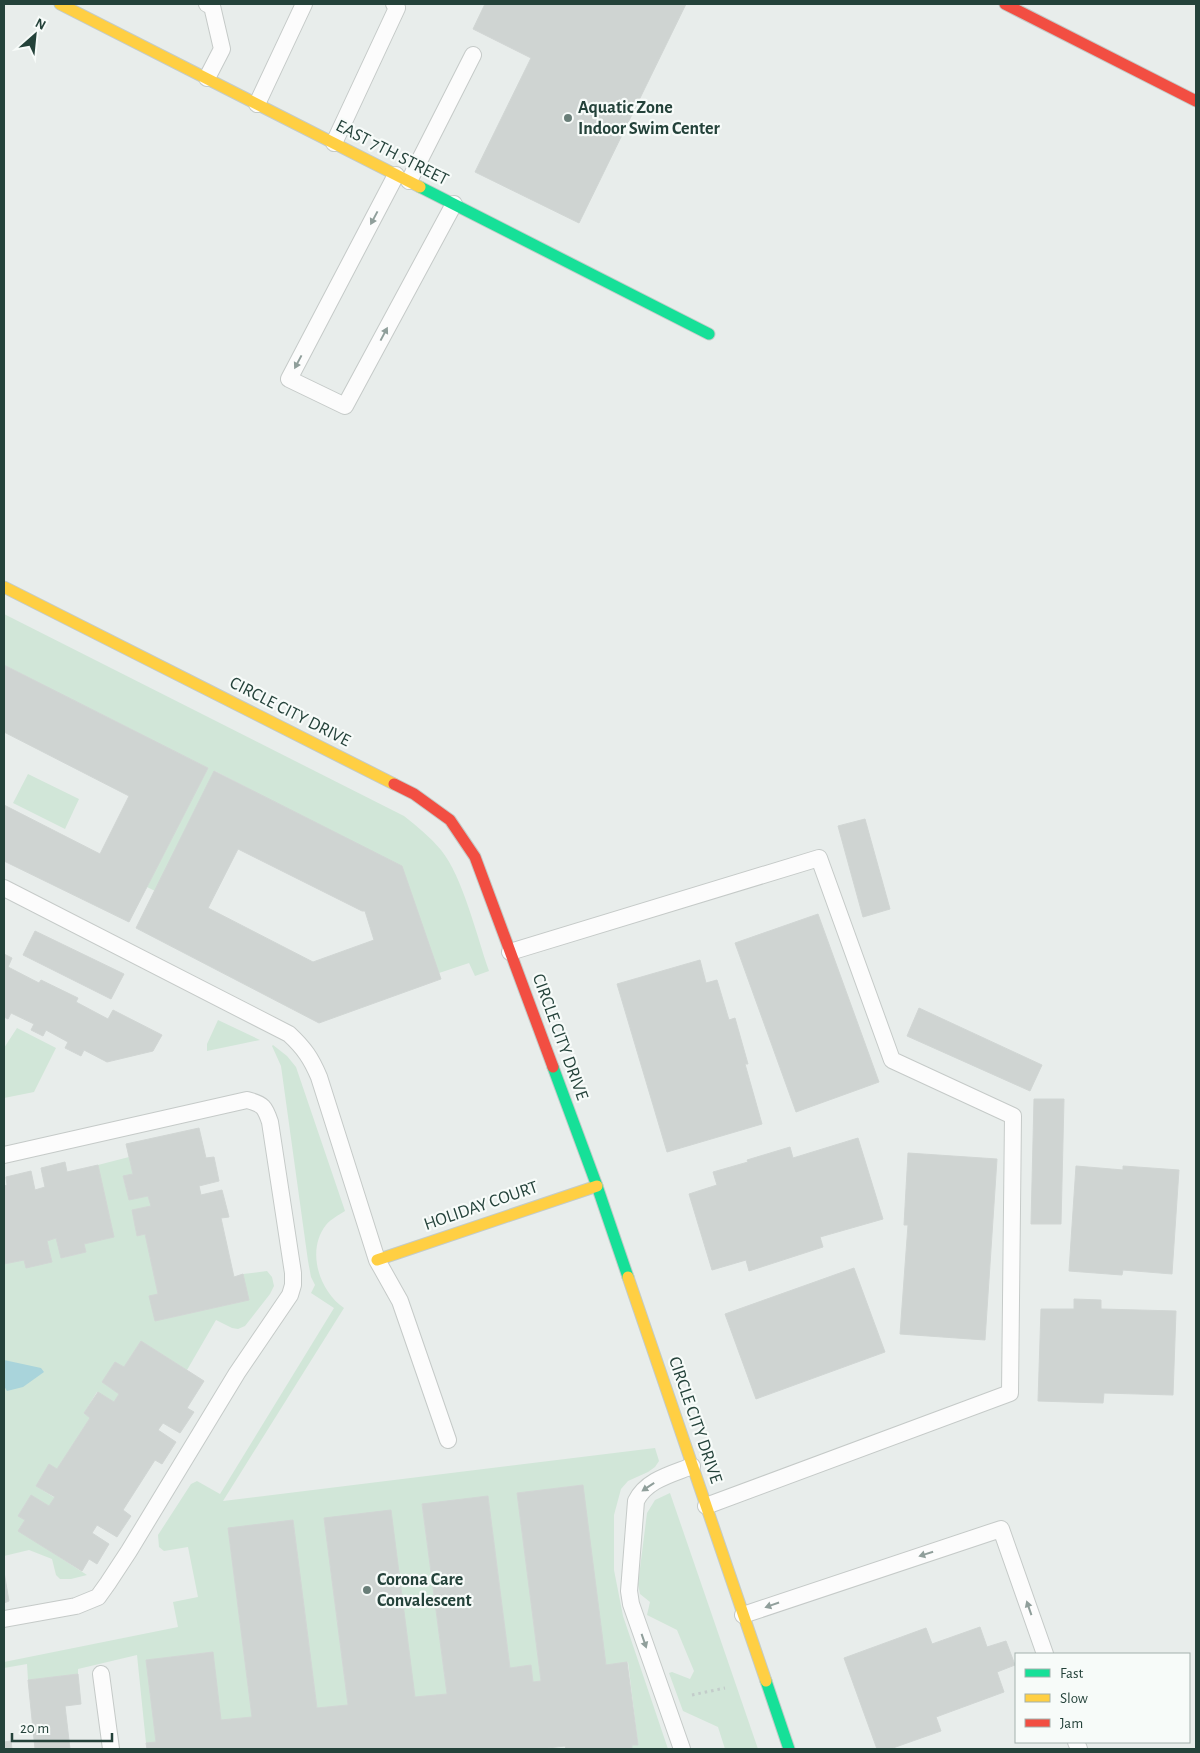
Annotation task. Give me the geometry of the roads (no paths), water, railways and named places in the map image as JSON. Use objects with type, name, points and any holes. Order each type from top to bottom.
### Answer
[{"type":"street","name":"EAST 7TH STREET","points":[[60,4],[709,334]]},
{"type":"street","points":[[1005,4],[1196,101]]},
{"type":"street","name":"CIRCLE CITY DRIVE","points":[[4,587],[414,794],[450,820],[475,857],[597,1186],[789,1749]]},
{"type":"street","name":"HOLIDAY COURT","points":[[377,1260],[597,1186]]},
{"type":"lane","points":[[207,4],[212,6],[222,49],[207,78]]},
{"type":"lane","points":[[256,104],[304,4]]},
{"type":"lane","points":[[334,143],[399,5]]},
{"type":"lane","points":[[454,204],[345,406],[289,379],[473,56]]},
{"type":"lane","points":[[510,952],[819,858],[892,1060],[1013,1116],[1010,1393],[706,1506]]},
{"type":"lane","points":[[4,888],[289,1034],[304,1048],[311,1058],[319,1077],[377,1260],[400,1301],[448,1440]]},
{"type":"lane","points":[[4,1155],[247,1100],[258,1102],[265,1108],[270,1122],[293,1273],[293,1285],[290,1295],[238,1373],[119,1567],[98,1596],[76,1606],[4,1619]]},
{"type":"lane","points":[[682,1749],[631,1604],[629,1591],[636,1501],[640,1492],[665,1477],[692,1466]]},
{"type":"lane","points":[[743,1615],[1001,1529],[1045,1653]]},
{"type":"lane","points":[[101,1674],[111,1749]]},
{"type":"water","points":[[4,1360],[41,1368],[44,1372],[23,1387],[7,1391],[4,1386]]},
{"type":"place","name":"Aquatic Zone Indoor Swim Center","points":[[568,118]]},
{"type":"place","name":"Corona Care Convalescent","points":[[367,1590]]}]
